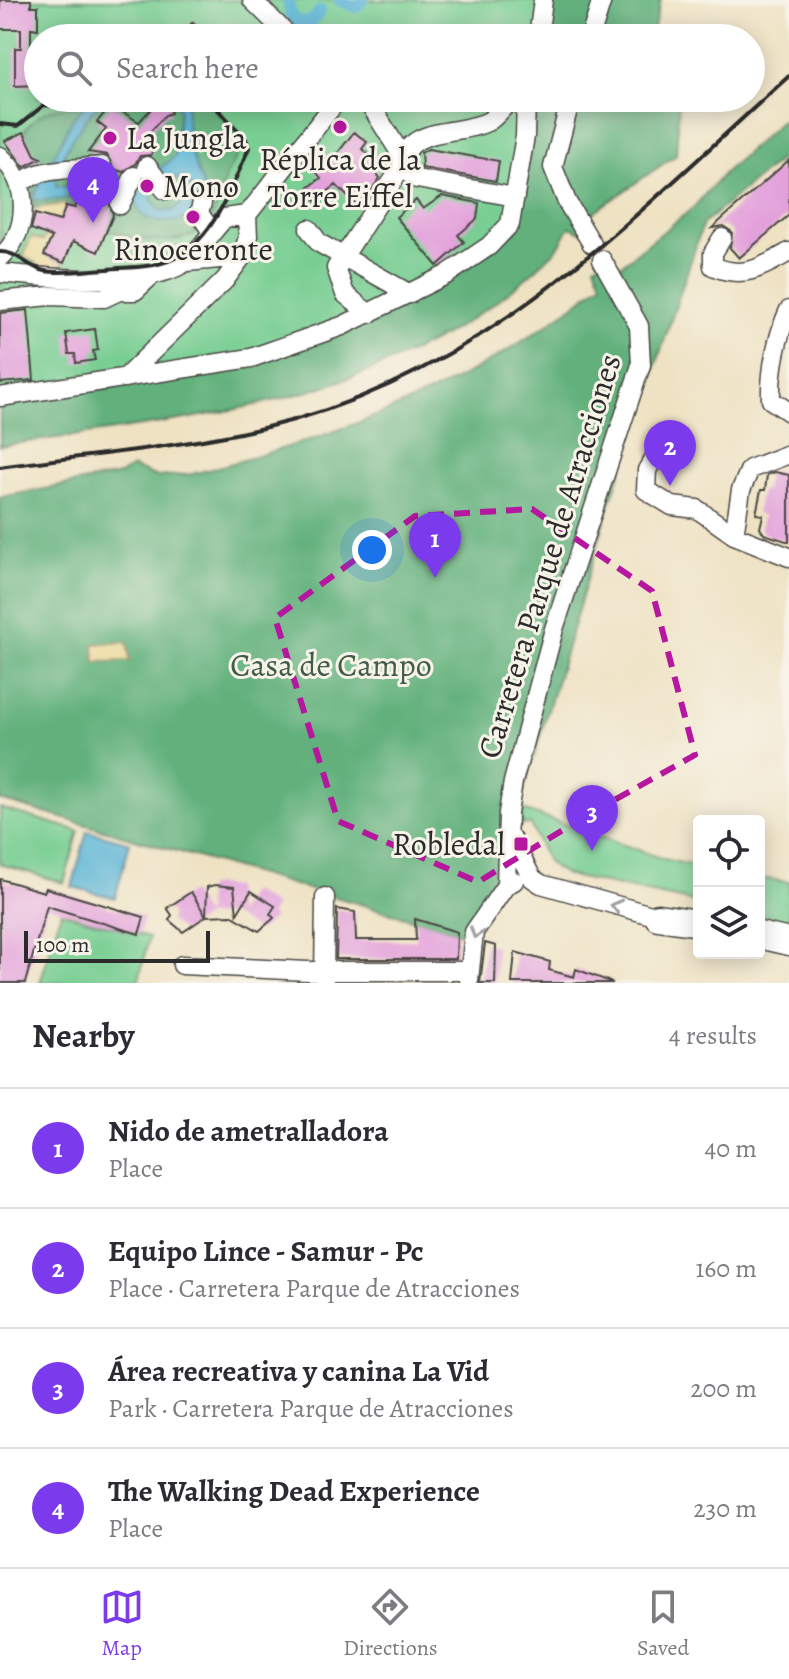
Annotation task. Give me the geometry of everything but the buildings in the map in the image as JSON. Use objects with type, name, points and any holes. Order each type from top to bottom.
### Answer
[{"type":"highway","points":[[651,909],[693,921]]},
{"type":"highway","points":[[765,936],[789,942]]},
{"type":"street","points":[[252,0],[277,24]]},
{"type":"street","points":[[540,24],[543,0]]},
{"type":"street","points":[[594,24],[602,0]]},
{"type":"street","points":[[125,378],[225,280],[242,257],[248,237],[247,215],[328,112]]},
{"type":"street","points":[[374,112],[402,162],[417,179],[515,197]]},
{"type":"street","points":[[369,314],[345,294],[336,268],[415,140],[490,120],[498,112]]},
{"type":"street","points":[[0,397],[251,358],[369,314],[410,294],[489,246],[510,224],[524,112]]},
{"type":"street","name":"Carretera Parque de Atracciones","points":[[504,888],[509,799],[554,629],[641,365],[639,326],[567,202],[553,167],[567,112]]},
{"type":"street","points":[[0,156],[19,184],[23,217],[18,235],[0,258]]},
{"type":"street","points":[[27,179],[37,172],[102,166]]},
{"type":"street","points":[[202,203],[199,213],[212,232]]},
{"type":"street","points":[[187,262],[225,218],[247,215]]},
{"type":"street","points":[[309,229],[319,243],[410,294]]},
{"type":"street","points":[[722,238],[713,253],[713,266],[728,273],[761,268],[789,252]]},
{"type":"street","points":[[0,273],[76,280],[151,276],[187,262],[242,257]]},
{"type":"street","points":[[0,301],[28,301],[42,296],[104,298],[119,291],[135,291],[151,276]]},
{"type":"street","points":[[789,310],[783,323],[770,385],[771,400],[789,412]]},
{"type":"street","points":[[734,535],[741,490],[750,469],[789,454]]},
{"type":"street","points":[[655,457],[647,470],[646,490],[672,506],[697,509],[734,535],[789,557]]},
{"type":"street","points":[[508,831],[536,881]]},
{"type":"street","points":[[182,965],[324,976],[470,977],[474,932],[504,888],[521,878],[536,881],[556,891],[651,909],[693,927]]},
{"type":"street","points":[[324,976],[325,897]]},
{"type":"street","points":[[765,947],[789,953]]},
{"type":"highlighted area","points":[[532,509],[652,591],[695,755],[584,817],[478,882],[338,821],[275,618],[415,516]]},
{"type":"green space","points":[[0,0],[551,0],[548,24],[24,24],[24,112],[535,112],[519,228],[459,273],[399,309],[337,335],[209,371],[0,404]]},
{"type":"green space","points":[[551,0],[661,0],[655,24],[548,24]]},
{"type":"green space","points":[[47,112],[217,112],[241,143],[227,173],[214,214],[205,226],[180,239],[150,240],[107,229],[117,204],[90,193],[88,197],[82,195],[71,207],[63,204],[35,208],[32,189],[37,178],[23,170],[35,161],[26,149],[12,155],[30,146],[24,132],[40,115]]},
{"type":"green space","points":[[535,112],[678,112],[676,155],[591,214],[600,240],[570,227],[556,250],[495,303],[431,342],[365,373],[295,395],[150,425],[0,446],[0,404],[209,371],[337,335],[399,309],[459,273],[519,228]]},
{"type":"green space","name":"Casa de Campo","points":[[789,114],[789,152],[703,224],[610,504],[521,799],[522,825],[502,829],[504,874],[467,935],[0,800],[0,497],[120,475],[132,467],[158,477],[192,474],[357,423],[458,379],[554,320],[602,283],[595,265],[610,255],[620,266],[693,208],[724,173]]},
{"type":"green space","points":[[0,808],[79,831],[64,883],[0,864]]},
{"type":"green space","points":[[520,809],[664,859],[693,866],[693,902],[566,875],[548,863],[530,824],[522,825]]},
{"type":"green space","points":[[765,879],[789,882],[789,921],[765,916]]},
{"type":"green space","points":[[61,912],[149,937],[138,983],[40,983]]},
{"type":"sand","points":[[66,206],[60,221],[49,217],[46,222],[34,214],[35,208]]},
{"type":"sand","points":[[48,232],[64,245],[51,240],[45,255],[64,263],[62,268],[37,268],[36,263],[23,257],[31,237],[43,241]]},
{"type":"sand","points":[[127,642],[130,661],[95,662],[94,644]]},
{"type":"water","name":"La Jungla","points":[[79,112],[92,112],[66,150],[56,187],[148,178],[175,156],[179,112],[187,112],[188,144],[205,192],[203,202],[191,216],[171,222],[151,219],[140,212],[133,194],[127,188],[53,200],[32,199]],"holes":[[[171,178],[186,179],[193,190],[192,197],[171,211],[160,210],[151,199],[153,191]]]},
{"type":"water","points":[[87,831],[130,843],[115,898],[72,887]]},
{"type":"waterway","points":[[288,0],[291,17],[300,23],[312,21],[320,11]]},
{"type":"waterway","points":[[339,0],[356,7],[363,0]]},
{"type":"railway","points":[[765,98],[789,76]]},
{"type":"railway","points":[[0,124],[18,126],[35,112]]},
{"type":"railway","points":[[0,252],[12,254],[39,269],[60,272],[153,265],[183,253],[197,242],[219,213],[249,148],[246,139],[220,112]]},
{"type":"railway","points":[[0,467],[165,446],[263,428],[342,404],[416,372],[484,333],[548,288],[610,238],[750,112]]},
{"type":"place","name":"Réplica de la Torre Eiffel","points":[[340,127]]},
{"type":"place","name":"La Jungla","points":[[110,138]]},
{"type":"place","name":"Mono","points":[[147,186]]},
{"type":"place","name":"Rinoceronte","points":[[193,217]]},
{"type":"place","name":"The Walking Dead Experience","points":[[93,223]]},
{"type":"place","name":"Equipo Lince - Samur - Pc","points":[[670,486]]},
{"type":"place","name":"Nido de ametralladora","points":[[435,578]]},
{"type":"place","name":"Robledal","points":[[521,844]]},
{"type":"place","name":"Área recreativa y canina La Vid","points":[[592,851]]}]
